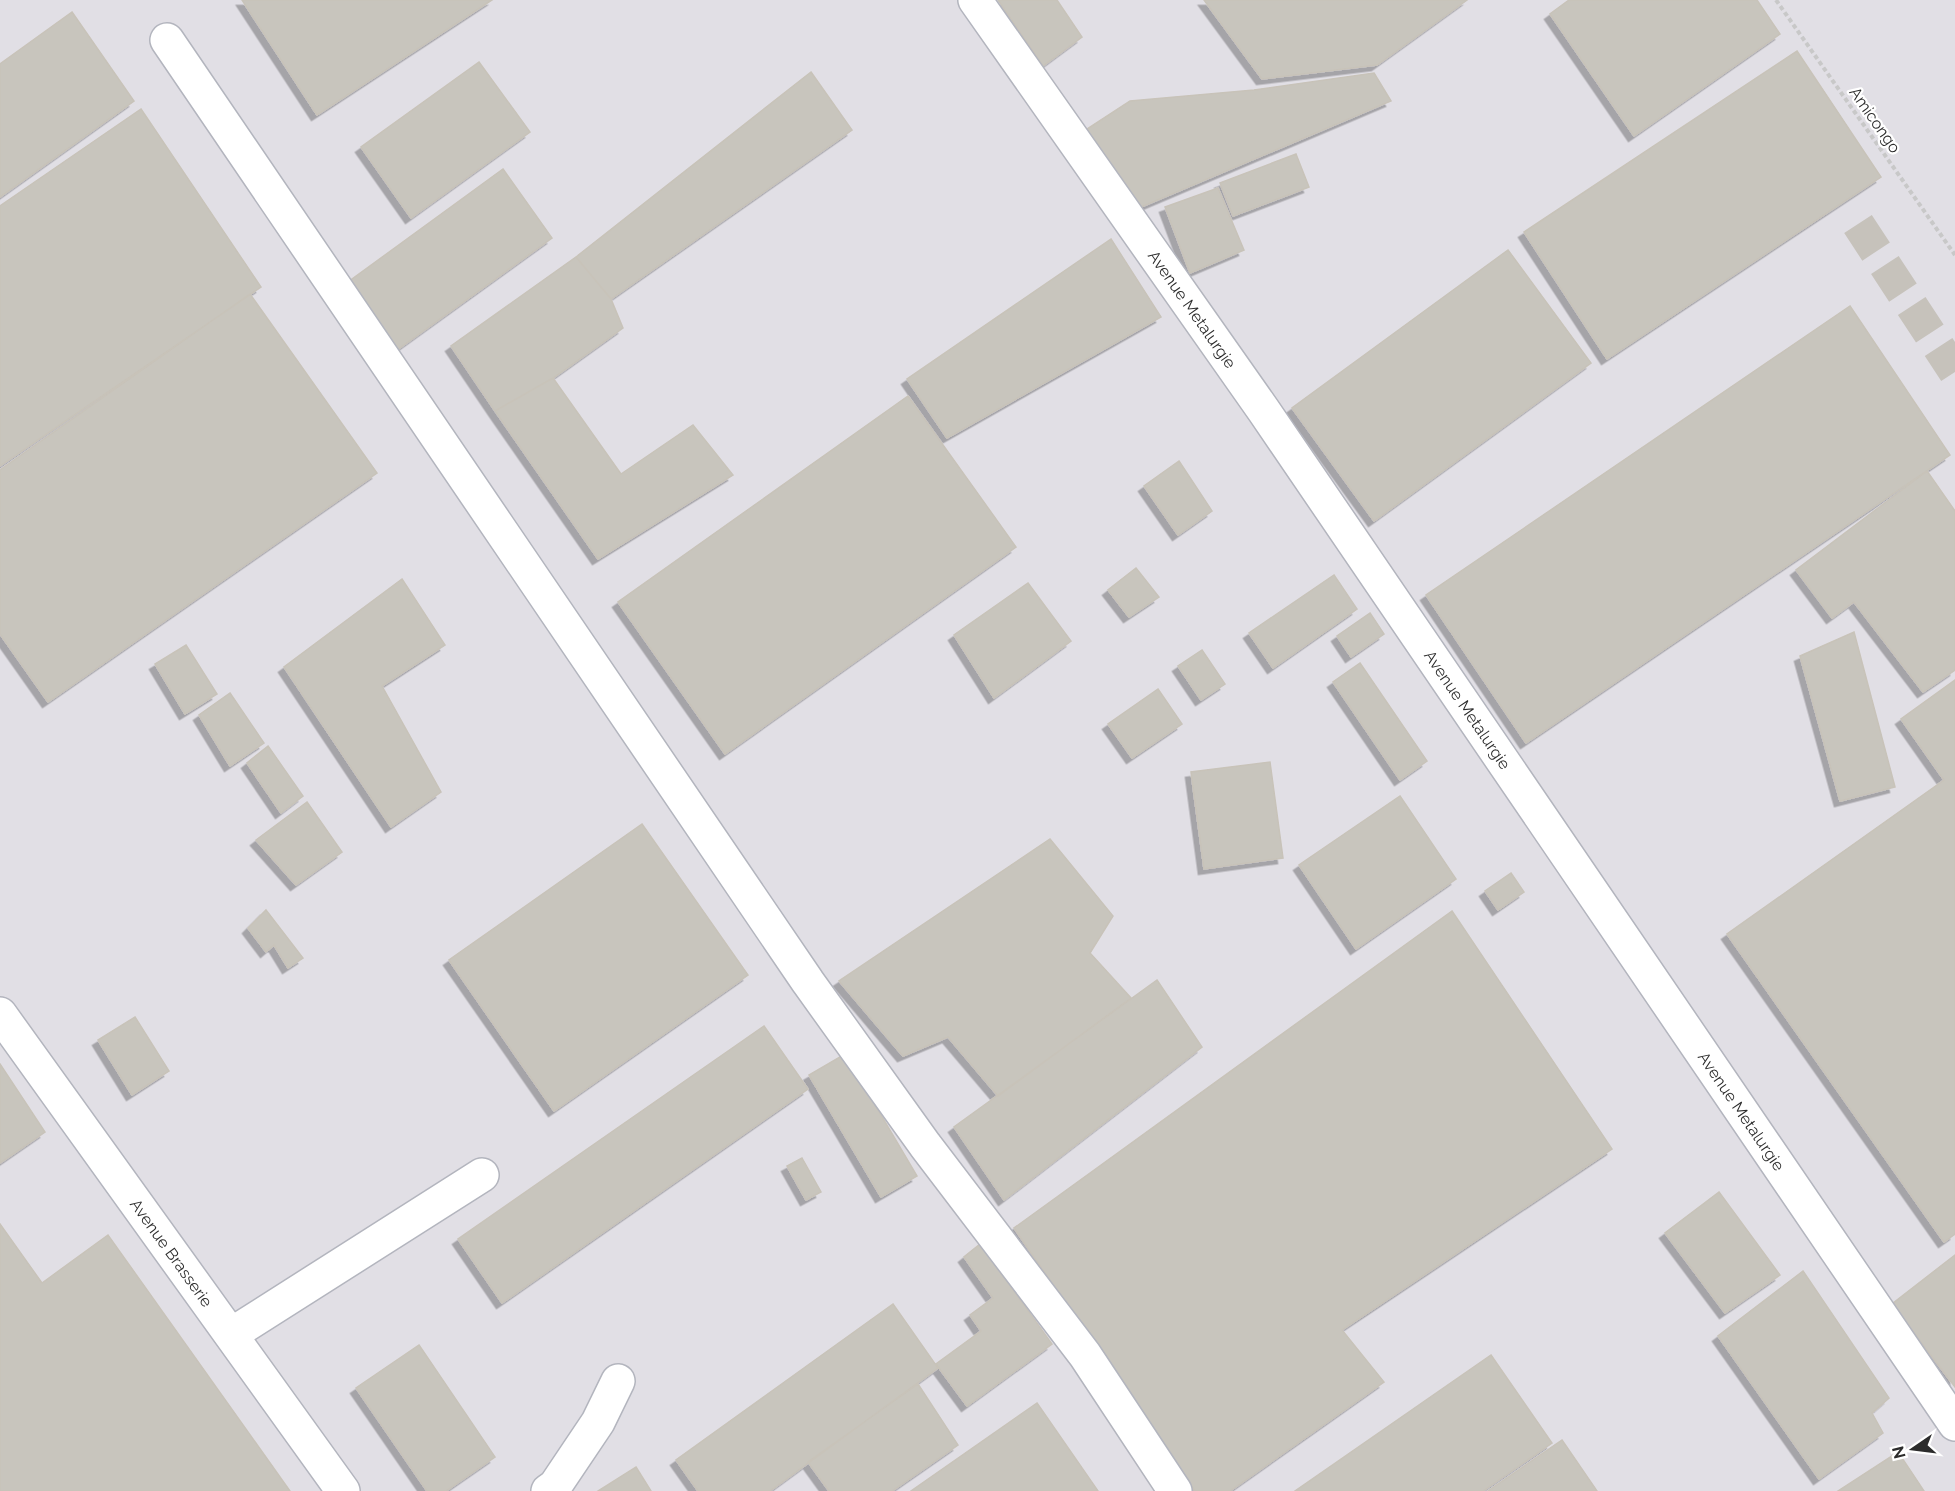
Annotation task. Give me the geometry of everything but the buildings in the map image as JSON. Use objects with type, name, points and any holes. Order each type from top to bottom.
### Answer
[{"type":"street","name":"Avenue Metalurgie","points":[[975,0],[1264,411],[1955,1424]]},
{"type":"street","points":[[167,40],[808,982],[925,1145],[1085,1355],[1175,1491]]},
{"type":"street","name":"Avenue Brasserie","points":[[0,1014],[343,1491]]},
{"type":"street","points":[[232,1334],[482,1175]]},
{"type":"street","points":[[548,1491],[555,1486],[598,1422],[618,1381]]},
{"type":"path","name":"Amicongo","points":[[1776,0],[1955,255]]},
{"type":"shaded area","points":[[0,0],[1955,0],[1955,1491],[0,1491]]},
{"type":"tunnel","points":[[1858,224],[1955,372]]}]
